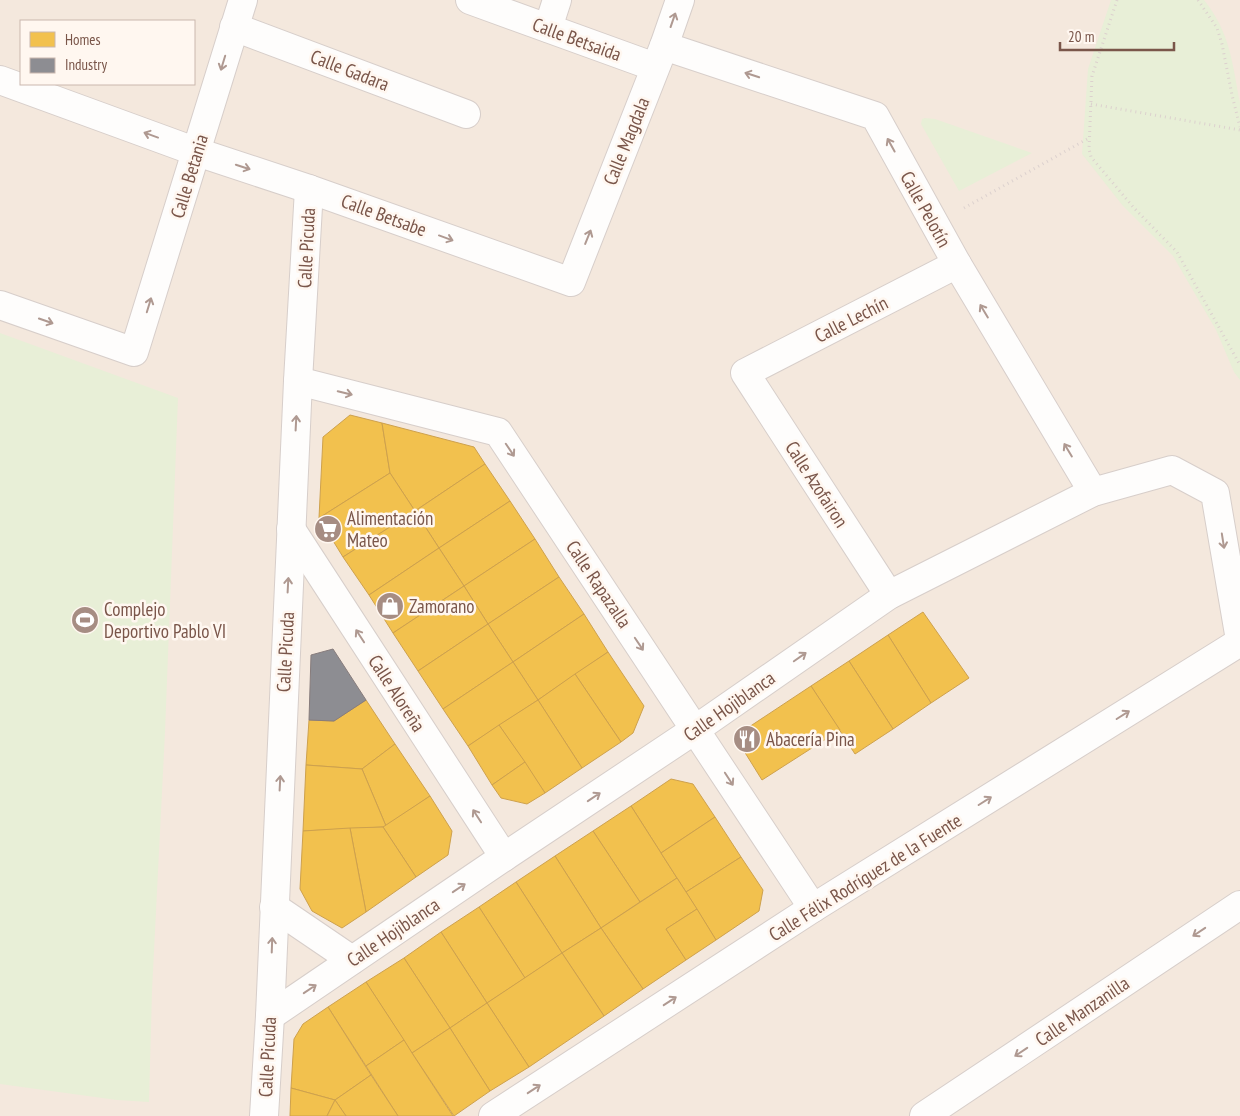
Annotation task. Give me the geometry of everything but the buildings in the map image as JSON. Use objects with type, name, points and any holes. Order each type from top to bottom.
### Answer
[{"type":"street","name":"Calle Betania","points":[[0,305],[134,352],[243,0]]},
{"type":"street","name":"Calle Betsaida","points":[[470,0],[548,28],[660,56]]},
{"type":"street","points":[[548,28],[557,0]]},
{"type":"street","name":"Calle Magdala","points":[[570,282],[660,56],[680,0]]},
{"type":"street","name":"Calle Gadara","points":[[234,27],[466,114]]},
{"type":"street","name":"Calle Pelotín","points":[[660,56],[875,116],[956,264],[1093,492]]},
{"type":"street","name":"Calle Betsabe","points":[[0,80],[197,152],[309,189],[570,282]]},
{"type":"street","name":"Calle Picuda","points":[[264,1116],[298,381],[309,189]]},
{"type":"street","name":"Calle Lechín","points":[[745,373],[956,264]]},
{"type":"street","name":"Calle Azofairon","points":[[745,373],[889,595]]},
{"type":"street","name":"Calle Rapazalla","points":[[298,381],[498,432],[813,908]]},
{"type":"street","name":"Calle Hojiblanca","points":[[270,1016],[696,729],[889,595],[1093,492],[1172,470],[1216,493],[1240,641]]},
{"type":"street","name":"Calle Aloreña","points":[[291,529],[504,857]]},
{"type":"street","name":"Calle Félix Rodríguez de la Fuente","points":[[493,1116],[813,908],[1240,641]]},
{"type":"street","name":"Calle Manzanilla","points":[[924,1116],[1240,905]]},
{"type":"street","points":[[274,907],[352,960]]},
{"type":"path","points":[[1117,0],[1092,76],[1089,138],[1091,157],[1128,202],[1177,252],[1240,365]]},
{"type":"path","points":[[1091,104],[1240,129],[1217,28],[1198,0]]},
{"type":"path","points":[[976,201],[1089,138]]},
{"type":"path","points":[[1240,356],[1240,365]]},
{"type":"shaded area","points":[[0,0],[1240,0],[1240,1116],[0,1116]]},
{"type":"green space","points":[[1111,0],[1204,0],[1220,25],[1225,37],[1240,103],[1240,380],[1234,372],[1216,330],[1173,256],[1123,206],[1082,154],[1088,69]]},
{"type":"green space","points":[[922,119],[935,119],[1032,153],[959,191],[921,124]]},
{"type":"green space","name":"Complejo Deportivo Pablo VI","points":[[0,333],[178,398],[165,732],[152,991],[149,1102],[117,1100],[0,1084]]},
{"type":"place","name":"Alimentación Mateo","points":[[328,529]]},
{"type":"place","name":"Zamorano","points":[[390,606]]},
{"type":"place","name":"Complejo Deportivo Pablo VI","points":[[85,620]]},
{"type":"place","name":"Abacería Pina","points":[[747,739]]}]
